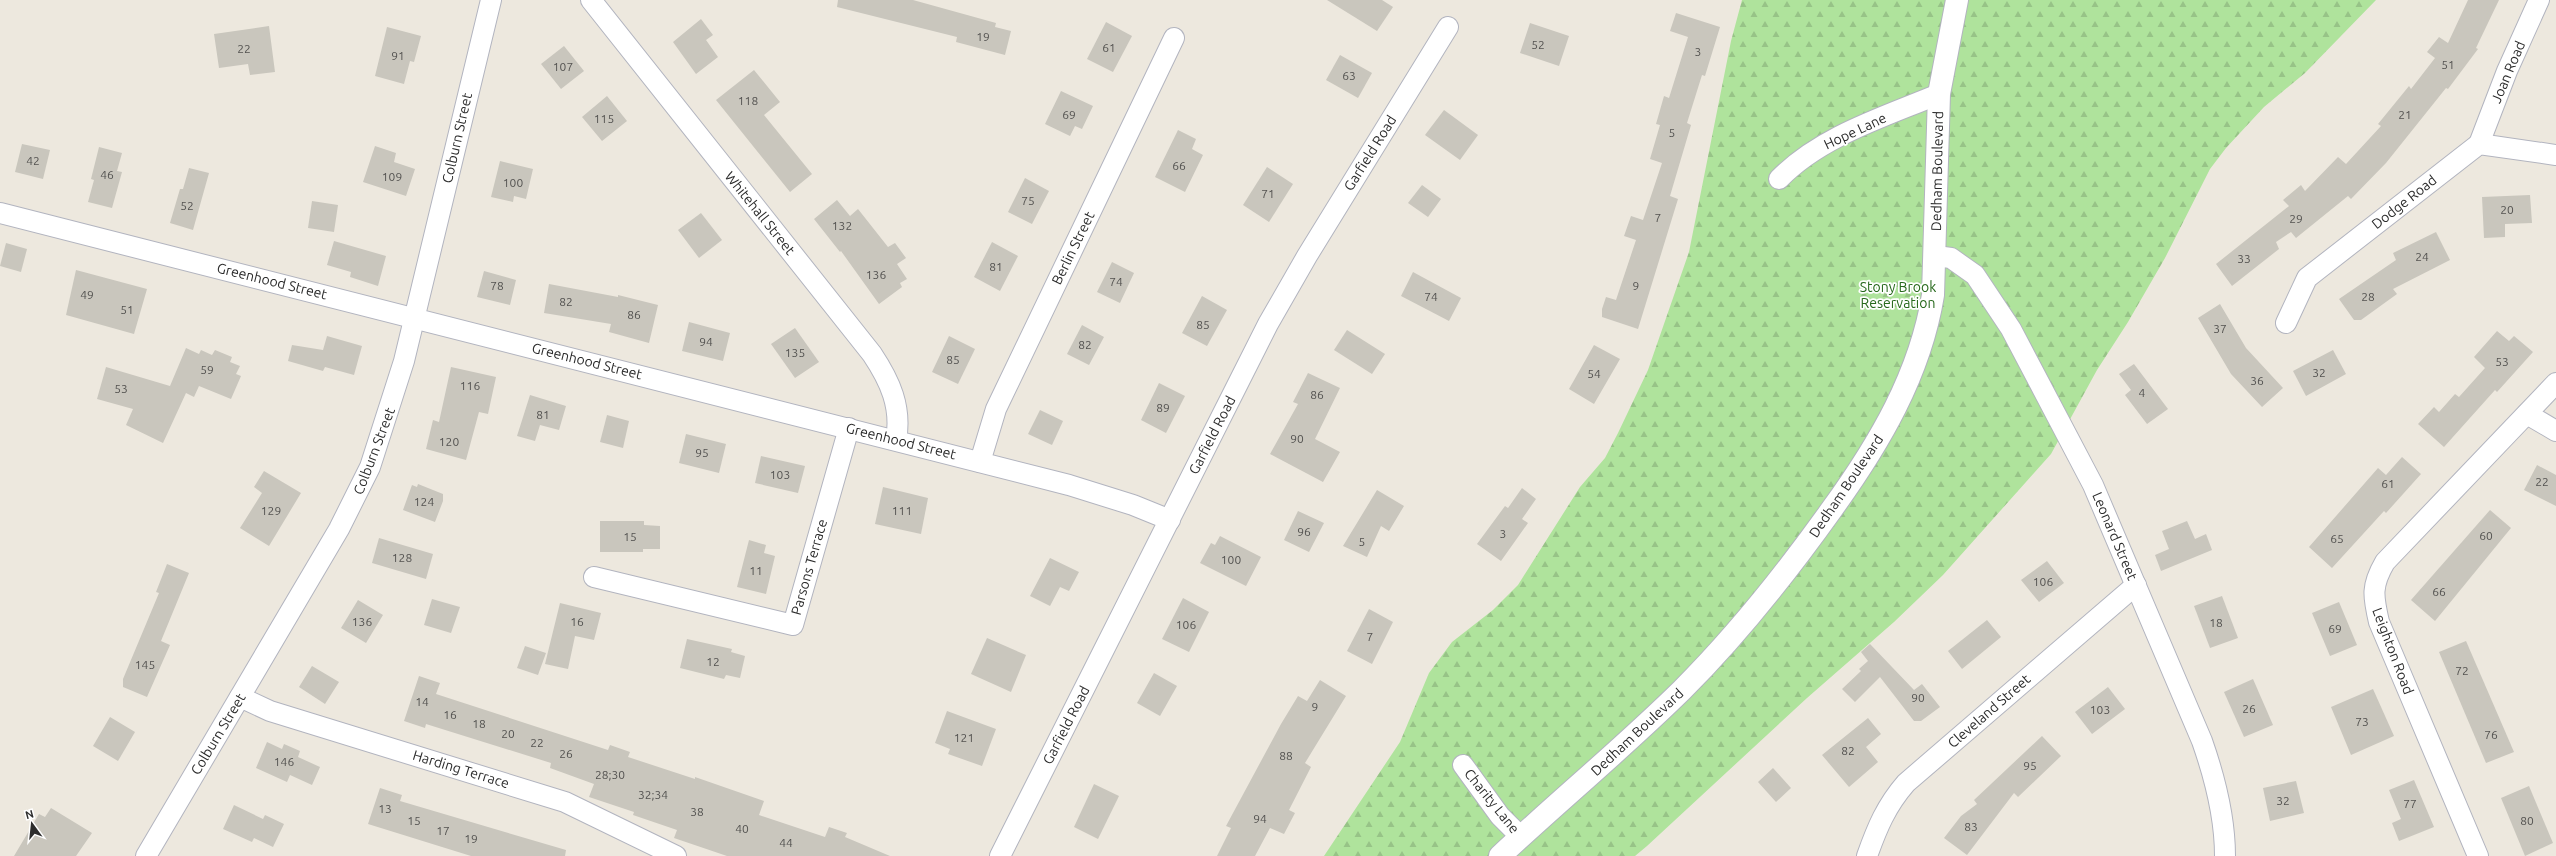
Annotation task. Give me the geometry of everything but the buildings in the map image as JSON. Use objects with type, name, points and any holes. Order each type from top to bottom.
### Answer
[{"type":"main road","name":"Dedham Boulevard","points":[[1500,856],[1632,738],[1716,654],[1810,539],[1853,480],[1891,418],[1919,354],[1928,326],[1936,256],[1936,128],[1939,94],[1957,0]]},
{"type":"street","name":"Colburn Street","points":[[146,856],[361,488],[387,419],[415,318],[491,0]]},
{"type":"street","name":"Whitehall Street","points":[[591,0],[872,354],[894,396],[898,420],[896,440]]},
{"type":"street","name":"Joan Road","points":[[2479,144],[2507,71],[2539,0]]},
{"type":"street","name":"Garfield Road","points":[[1000,856],[1292,280],[1448,28]]},
{"type":"street","name":"Berlin Street","points":[[980,462],[996,409],[1174,38]]},
{"type":"street","name":"Hope Lane","points":[[1779,179],[1801,158],[1828,142],[1939,94]]},
{"type":"street","points":[[2479,144],[2556,154]]},
{"type":"street","name":"Dodge Road","points":[[2286,323],[2308,278],[2479,144]]},
{"type":"street","name":"Greenhood Street","points":[[0,213],[1092,491],[1146,509],[1170,520]]},
{"type":"street","name":"Leonard Street","points":[[1936,256],[1951,258],[1975,275],[2011,329],[2093,484],[2202,740],[2214,776],[2221,808],[2225,856]]},
{"type":"street","name":"Leighton Road","points":[[2478,856],[2379,622],[2373,598],[2376,579],[2385,562],[2556,383]]},
{"type":"street","points":[[2527,414],[2556,431]]},
{"type":"street","name":"Parsons Terrace","points":[[594,577],[792,625],[849,428]]},
{"type":"street","name":"Cleveland Street","points":[[1867,856],[1880,819],[1890,801],[1906,783],[2136,585]]},
{"type":"street","name":"Harding Terrace","points":[[240,697],[270,711],[565,802],[676,856]]},
{"type":"street","name":"Charity Lane","points":[[1463,765],[1500,816],[1521,837]]},
{"type":"green space","name":"Stony Brook Reservation","points":[[1742,0],[2376,0],[2305,73],[2264,107],[2226,148],[2210,169],[2165,258],[2128,322],[2097,370],[2051,454],[1943,575],[1894,622],[1807,698],[1635,856],[1324,856],[1400,742],[1429,673],[1452,642],[1493,610],[1518,585],[1580,487],[1605,458],[1618,433],[1648,370],[1689,252],[1731,41]]}]
